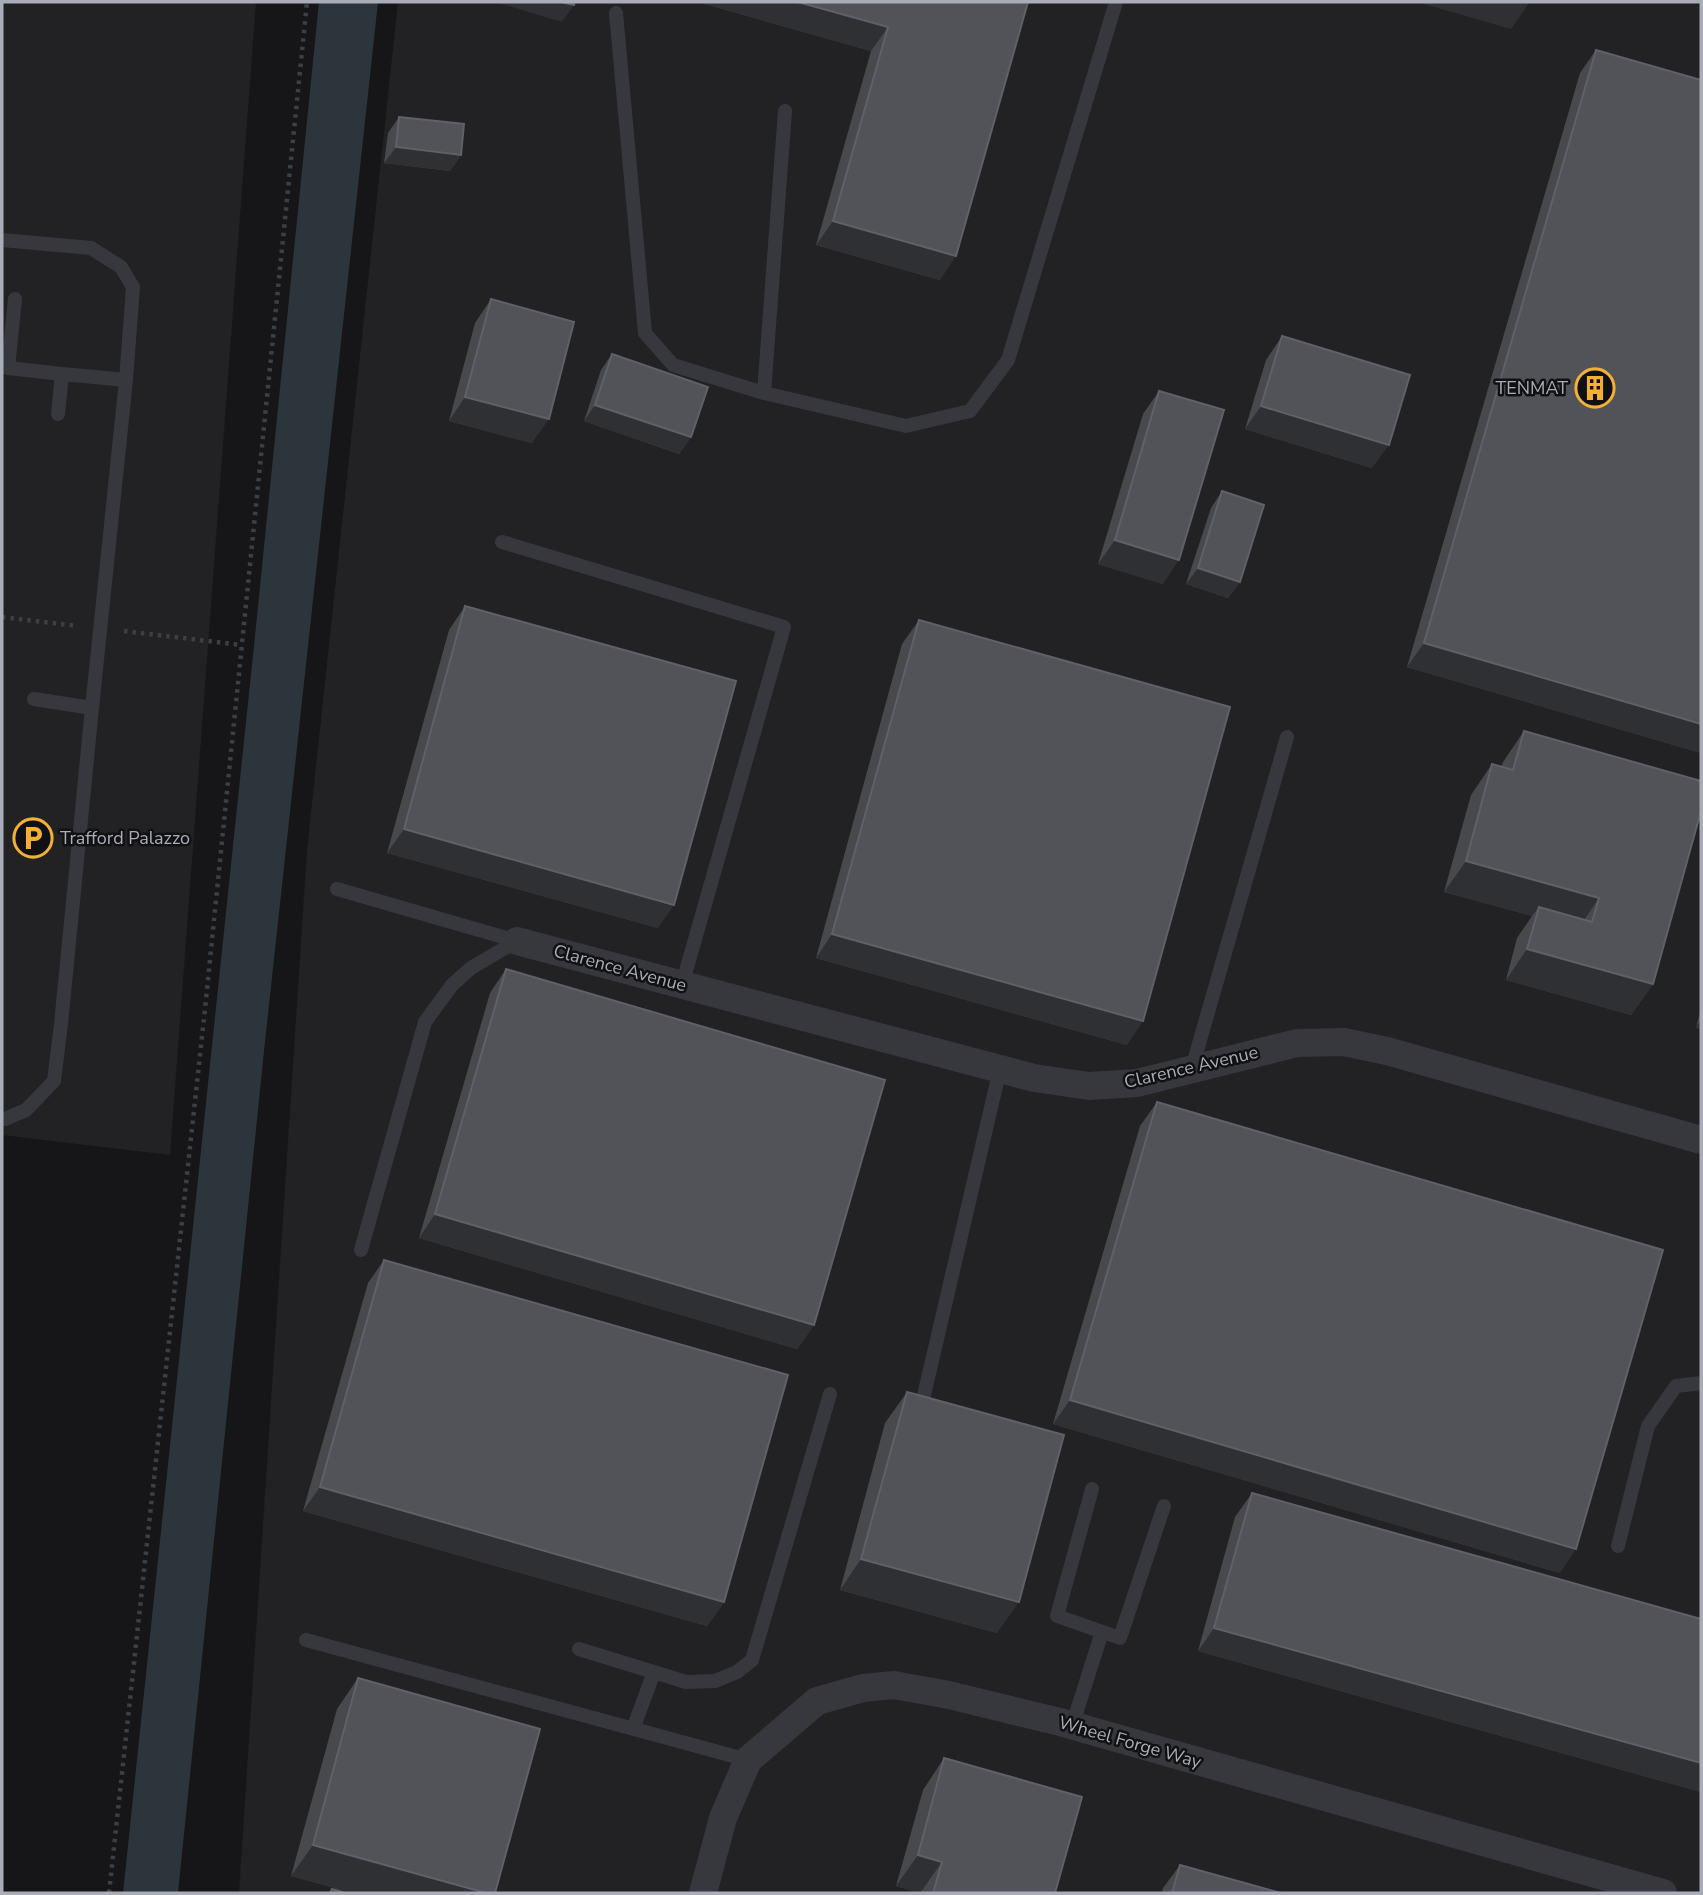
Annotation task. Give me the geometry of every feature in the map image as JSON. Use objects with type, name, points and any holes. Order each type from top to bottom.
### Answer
[{"type":"street","name":"Clarence Avenue","points":[[517,941],[1034,1078],[1090,1086],[1137,1083],[1297,1043],[1344,1042],[1387,1051],[1701,1140]]},
{"type":"street","name":"Wheel Forge Way","points":[[703,1893],[723,1818],[748,1760],[817,1701],[863,1688],[894,1685],[949,1695],[1072,1726],[1662,1893]]},
{"type":"lane","points":[[616,13],[645,333],[673,365],[764,393],[906,426],[970,411],[1009,360],[1116,2]]},
{"type":"lane","points":[[764,393],[785,111]]},
{"type":"lane","points":[[2,240],[91,248],[121,267],[133,287],[126,380],[54,1082],[26,1110],[2,1119]]},
{"type":"lane","points":[[15,299],[8,368],[126,380]]},
{"type":"lane","points":[[58,414],[62,374]]},
{"type":"lane","points":[[502,542],[784,627],[682,985]]},
{"type":"lane","points":[[34,699],[92,708]]},
{"type":"lane","points":[[1192,1068],[1287,737]]},
{"type":"lane","points":[[337,889],[517,941]]},
{"type":"lane","points":[[361,1250],[425,1023],[452,985],[471,968],[517,941]]},
{"type":"lane","points":[[921,1408],[1000,1069]]},
{"type":"lane","points":[[1618,1546],[1648,1426],[1676,1386],[1701,1383]]},
{"type":"lane","points":[[579,1649],[686,1682],[715,1681],[737,1672],[752,1660],[830,1394]]},
{"type":"lane","points":[[1092,1489],[1057,1616],[1120,1638],[1164,1506]]},
{"type":"lane","points":[[1072,1726],[1102,1632]]},
{"type":"lane","points":[[306,1640],[748,1760]]},
{"type":"lane","points":[[634,1729],[654,1672]]},
{"type":"path","points":[[108,1893],[204,1022],[307,2]]},
{"type":"path","points":[[2,617],[241,645]]},
{"type":"shaded area","points":[[2,2],[256,2],[170,1155],[2,1135]]},
{"type":"shaded area","points":[[319,2],[378,2],[264,1051],[178,1893],[123,1893],[254,646]]},
{"type":"shaded area","points":[[398,2],[1701,2],[1701,1893],[239,1893],[307,850]]},
{"type":"building","points":[[798,2],[1028,2],[956,256],[833,221],[888,27]]},
{"type":"building","name":"TENMAT","points":[[1596,50],[1701,80],[1701,724],[1424,643]]},
{"type":"building","points":[[399,117],[464,124],[461,155],[396,147]]},
{"type":"building","points":[[491,299],[574,322],[549,419],[465,397]]},
{"type":"building","points":[[1282,336],[1410,375],[1389,445],[1261,406]]},
{"type":"building","points":[[612,354],[708,387],[691,437],[595,405]]},
{"type":"building","points":[[1159,391],[1224,410],[1179,560],[1115,540]]},
{"type":"building","points":[[1222,491],[1264,505],[1240,582],[1198,568]]},
{"type":"building","points":[[465,606],[736,681],[674,905],[404,829]]},
{"type":"building","points":[[919,620],[1230,707],[1143,1021],[832,934]]},
{"type":"building","points":[[1524,731],[1701,781],[1701,811],[1653,984],[1527,949],[1539,907],[1592,922],[1599,898],[1466,861],[1492,764],[1513,770]]},
{"type":"building","points":[[506,969],[885,1080],[814,1325],[435,1214]]},
{"type":"building","points":[[1157,1102],[1663,1250],[1576,1549],[1070,1400]]},
{"type":"building","points":[[384,1260],[788,1375],[724,1602],[320,1487]]},
{"type":"building","points":[[907,1392],[1064,1435],[1019,1602],[861,1559]]},
{"type":"building","points":[[1252,1493],[1701,1619],[1701,1763],[1214,1628]]},
{"type":"building","points":[[358,1678],[540,1729],[495,1893],[486,1893],[313,1845]]},
{"type":"building","points":[[944,1758],[1082,1797],[1055,1893],[933,1893],[942,1862],[918,1855]]},
{"type":"building","points":[[1180,1865],[1281,1893],[1172,1893]]},
{"type":"building","points":[[332,1889],[346,1893],[330,1893]]},
{"type":"place","name":"TENMAT","points":[[1595,388]]},
{"type":"place","name":"Trafford Palazzo","points":[[33,838]]}]
